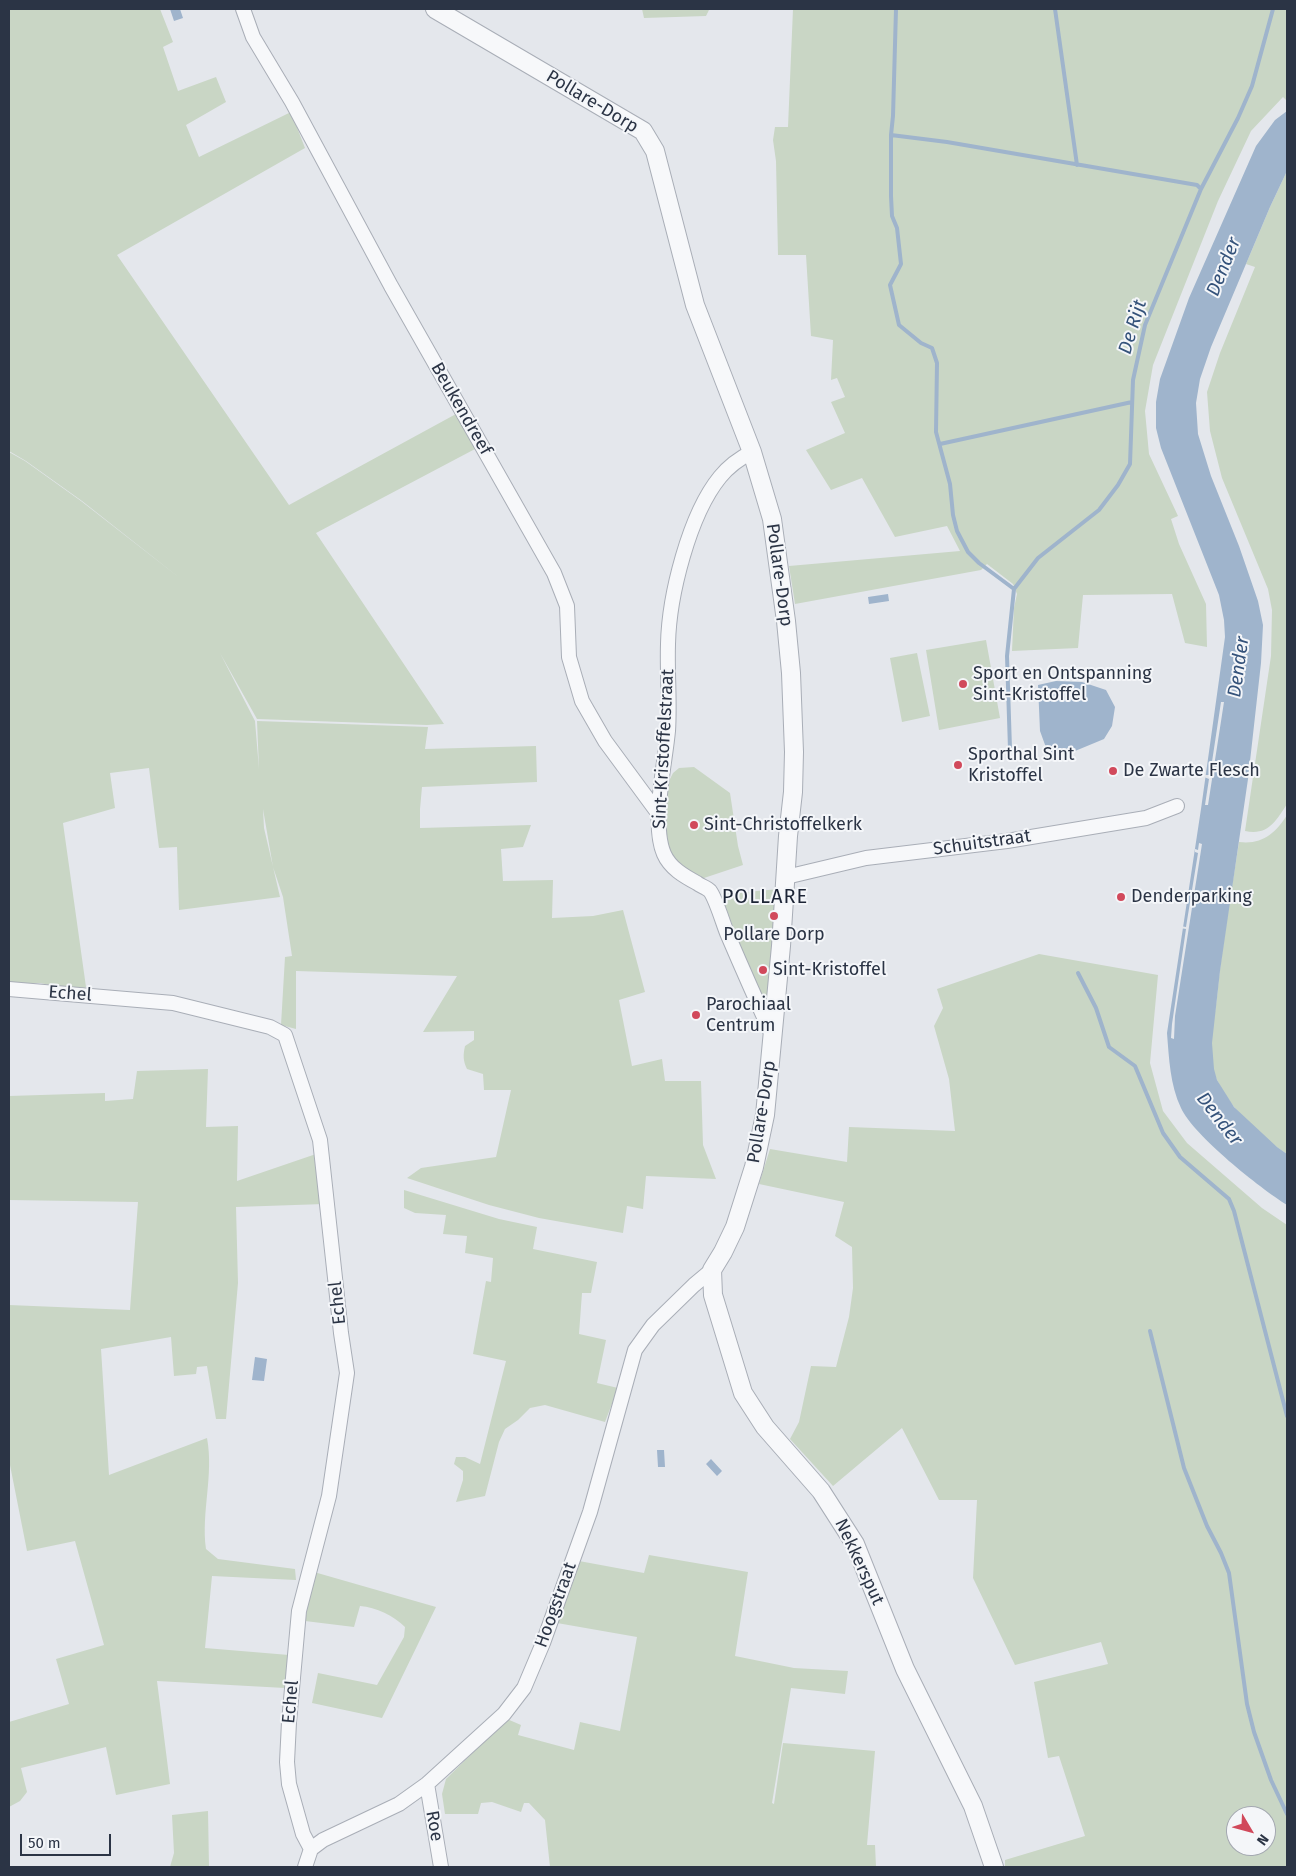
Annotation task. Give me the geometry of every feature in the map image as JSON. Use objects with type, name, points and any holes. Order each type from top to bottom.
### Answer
[{"type":"street","name":"Beukendreef","points":[[243,9],[253,38],[292,102],[391,286],[554,573],[567,606],[570,657],[582,701],[605,741],[658,814]]},
{"type":"street","name":"Pollare-Dorp","points":[[434,9],[643,131],[655,151],[695,305],[752,452],[772,519],[790,657],[794,792],[788,836],[765,1115],[754,1167],[736,1227],[724,1252],[712,1270]]},
{"type":"street","name":"Sint-Kristoffelstraat","points":[[752,452],[731,466],[720,477],[709,493],[697,517],[675,581],[670,610],[668,644],[670,708],[666,758],[658,814],[660,838],[668,862],[676,870],[710,891],[772,1037]]},
{"type":"street","name":"Schuitstraat","points":[[786,877],[866,858],[1006,841],[1146,818],[1177,806]]},
{"type":"street","name":"Echel","points":[[9,989],[173,1003],[270,1027],[285,1034],[320,1140],[347,1373],[329,1496],[299,1611],[289,1722],[287,1762],[289,1784],[303,1834],[311,1849]]},
{"type":"street","name":"Hoogstraat","points":[[311,1849],[337,1833],[399,1804],[427,1784],[504,1714],[524,1688],[590,1512],[635,1350],[653,1325],[712,1270]]},
{"type":"street","name":"Nekkersput","points":[[712,1270],[713,1295],[743,1393],[765,1427],[822,1491],[851,1536],[905,1669],[973,1806],[994,1867]]},
{"type":"street","name":"Roe","points":[[427,1784],[441,1867]]},
{"type":"street","points":[[305,1867],[311,1849]]},
{"type":"green space","points":[[9,9],[160,9],[173,42],[163,47],[178,91],[216,77],[226,102],[186,125],[199,157],[291,112],[305,148],[117,255],[289,505],[456,414],[475,449],[316,533],[444,724],[257,719],[220,653],[255,721],[259,769],[257,721],[428,727],[425,749],[536,746],[537,782],[422,787],[420,828],[531,825],[523,847],[501,849],[503,881],[553,880],[552,918],[593,916],[623,910],[645,992],[619,1000],[632,1066],[662,1059],[665,1081],[701,1081],[703,1145],[716,1179],[646,1176],[643,1209],[627,1206],[623,1233],[539,1218],[489,1205],[407,1178],[421,1168],[496,1157],[511,1090],[484,1090],[483,1074],[467,1069],[464,1061],[464,1049],[465,1046],[474,1040],[474,1031],[423,1032],[457,976],[296,971],[296,1029],[281,1025],[285,957],[292,956],[283,897],[273,867],[280,897],[179,910],[177,847],[159,848],[149,768],[110,773],[115,808],[63,823],[86,987],[80,991],[40,983],[9,984],[9,452],[25,461],[81,501],[181,579],[82,501],[26,461],[9,451]],"holes":[[[263,809],[273,866],[264,828]]]},
{"type":"green space","points":[[642,9],[773,9],[709,10],[706,16],[644,18]]},
{"type":"green space","points":[[793,9],[1287,9],[1287,101],[1283,97],[1251,131],[1218,201],[1153,365],[1145,411],[1149,454],[1178,516],[1171,519],[1179,544],[1206,604],[1207,647],[1185,643],[1172,594],[1083,595],[1078,648],[1012,651],[1014,608],[1017,594],[1013,584],[987,564],[981,570],[795,604],[789,566],[960,551],[947,526],[895,537],[862,478],[831,490],[806,450],[845,433],[831,402],[845,397],[837,378],[831,380],[833,340],[811,336],[806,255],[778,255],[776,161],[773,140],[775,127],[788,127]]},
{"type":"green space","points":[[1287,171],[1287,804],[1270,826],[1253,832],[1245,831],[1271,656],[1272,610],[1268,589],[1222,478],[1210,431],[1207,392],[1220,353],[1255,267],[1246,264]]},
{"type":"green space","name":"Sport en Ontspanning Sint-Kristoffel","points":[[986,640],[1000,718],[939,730],[926,650]]},
{"type":"green space","points":[[917,653],[930,716],[902,722],[890,658]]},
{"type":"green space","points":[[694,767],[730,793],[738,846],[743,865],[698,880],[679,867],[664,841],[666,793],[669,781],[673,773],[679,768]]},
{"type":"green space","points":[[1287,815],[1287,1154],[1247,1122],[1230,1102],[1217,1080],[1211,1050],[1221,958],[1239,842],[1261,840],[1273,832]]},
{"type":"green space","points":[[779,889],[769,1000],[767,1001],[763,1000],[749,969],[725,906],[724,894]]},
{"type":"green space","points":[[1039,954],[1158,975],[1150,1063],[1163,1111],[1187,1143],[1262,1208],[1287,1225],[1287,1867],[1005,1867],[1005,1860],[1085,1836],[1059,1756],[1048,1758],[1034,1682],[1108,1664],[1101,1642],[1015,1665],[973,1578],[977,1500],[939,1500],[902,1428],[833,1486],[790,1439],[799,1422],[811,1366],[836,1367],[849,1317],[853,1288],[852,1247],[835,1236],[844,1202],[759,1184],[770,1149],[847,1162],[849,1127],[955,1131],[949,1079],[934,1026],[943,1008],[937,989]]},
{"type":"green space","points":[[208,1069],[206,1127],[238,1126],[237,1181],[316,1154],[324,1204],[236,1207],[238,1283],[226,1419],[216,1419],[207,1366],[197,1367],[196,1374],[174,1376],[171,1337],[101,1349],[109,1475],[207,1438],[209,1466],[205,1521],[206,1549],[218,1559],[295,1569],[296,1580],[212,1576],[205,1648],[289,1655],[285,1688],[157,1681],[170,1784],[116,1795],[106,1747],[21,1768],[27,1792],[20,1801],[9,1807],[9,1722],[69,1704],[56,1659],[104,1645],[75,1541],[27,1551],[9,1460],[9,1305],[130,1310],[138,1202],[9,1200],[9,1096],[105,1093],[105,1101],[133,1099],[137,1071]]},
{"type":"green space","points":[[404,1190],[499,1219],[537,1227],[533,1249],[597,1262],[591,1293],[582,1293],[579,1334],[606,1340],[597,1383],[618,1388],[605,1422],[545,1405],[530,1408],[505,1429],[499,1442],[485,1496],[456,1502],[463,1480],[463,1471],[454,1464],[456,1457],[465,1457],[480,1464],[506,1361],[473,1354],[486,1281],[491,1282],[493,1258],[465,1253],[467,1236],[443,1234],[446,1215],[415,1213],[404,1208]]},
{"type":"green space","points":[[649,1555],[748,1572],[735,1656],[794,1668],[848,1671],[845,1694],[791,1688],[772,1803],[774,1804],[783,1743],[875,1751],[867,1845],[875,1845],[876,1867],[550,1867],[545,1820],[529,1803],[524,1803],[521,1812],[492,1802],[481,1803],[478,1814],[445,1814],[442,1794],[446,1779],[507,1719],[521,1725],[518,1735],[574,1750],[580,1722],[620,1731],[637,1637],[557,1623],[579,1561],[644,1573]]},
{"type":"green space","points":[[314,1572],[436,1607],[382,1718],[312,1703],[318,1673],[377,1685],[404,1637],[405,1627],[396,1619],[384,1613],[360,1606],[354,1627],[305,1621]]},
{"type":"green space","points":[[208,1811],[209,1867],[170,1867],[174,1853],[172,1815]]},
{"type":"water","points":[[170,9],[180,9],[183,18],[174,21]]},
{"type":"water","name":"Dender","points":[[1287,111],[1287,171],[1211,347],[1200,379],[1196,403],[1198,434],[1211,476],[1239,546],[1258,601],[1263,625],[1261,663],[1248,779],[1220,971],[1212,1043],[1214,1069],[1217,1080],[1234,1107],[1287,1154],[1287,1205],[1229,1161],[1199,1133],[1181,1108],[1174,1090],[1167,1033],[1225,637],[1219,595],[1161,448],[1156,428],[1156,402],[1160,379],[1189,298],[1256,146],[1275,120]]},
{"type":"water","points":[[888,594],[889,601],[869,604],[868,597]]},
{"type":"water","points":[[1056,681],[1082,682],[1106,690],[1115,707],[1112,726],[1104,739],[1063,756],[1048,753],[1040,731],[1038,685]]},
{"type":"water","points":[[255,1357],[267,1359],[264,1381],[252,1380]]},
{"type":"water","points":[[657,1450],[664,1450],[665,1467],[658,1467]]},
{"type":"water","points":[[711,1459],[722,1471],[717,1476],[706,1464]]},
{"type":"pier","points":[[1221,702],[1224,702],[1208,805],[1205,805],[1209,779],[1204,777],[1205,775],[1210,775]]},
{"type":"pier","points":[[1199,843],[1202,844],[1175,1016],[1174,1039],[1171,1038],[1172,1024],[1186,929],[1180,928],[1180,926],[1186,927],[1198,853],[1195,852],[1195,849],[1198,850]]},
{"type":"waterway","points":[[896,9],[891,135],[891,196],[892,216],[897,228],[901,264],[890,285],[899,325],[921,343],[932,348],[937,363],[936,432],[950,484],[953,515],[957,531],[968,552],[979,563],[1014,589]]},
{"type":"waterway","points":[[1055,9],[1077,165]]},
{"type":"waterway","points":[[1201,189],[1238,118],[1252,86],[1273,9]]},
{"type":"waterway","name":"De Rijt","points":[[891,135],[947,142],[1197,185],[1201,189],[1145,325],[1133,380],[1130,464],[1118,485],[1099,510],[1038,558],[1014,589],[1007,656],[1010,749]]},
{"type":"waterway","points":[[940,444],[1132,402]]},
{"type":"waterway","points":[[1078,973],[1096,1008],[1109,1047],[1135,1066],[1163,1133],[1180,1157],[1229,1199],[1234,1211],[1287,1416]]},
{"type":"waterway","points":[[1150,1331],[1184,1468],[1207,1526],[1229,1573],[1247,1704],[1254,1732],[1271,1780],[1287,1814]]},
{"type":"place","name":"Sport en Ontspanning Sint-Kristoffel","points":[[963,684]]},
{"type":"place","name":"Sporthal Sint Kristoffel","points":[[958,765]]},
{"type":"place","name":"De Zwarte Flesch","points":[[1113,771]]},
{"type":"place","name":"Sint-Christoffelkerk","points":[[694,825]]},
{"type":"place","name":"Denderparking","points":[[1121,897]]},
{"type":"place","name":"Pollare Dorp","points":[[774,916]]},
{"type":"place","name":"Sint-Kristoffel","points":[[763,970]]},
{"type":"place","name":"Parochiaal Centrum","points":[[696,1015]]},
{"type":"district","name":"POLLARE","points":[[765,897]]}]
